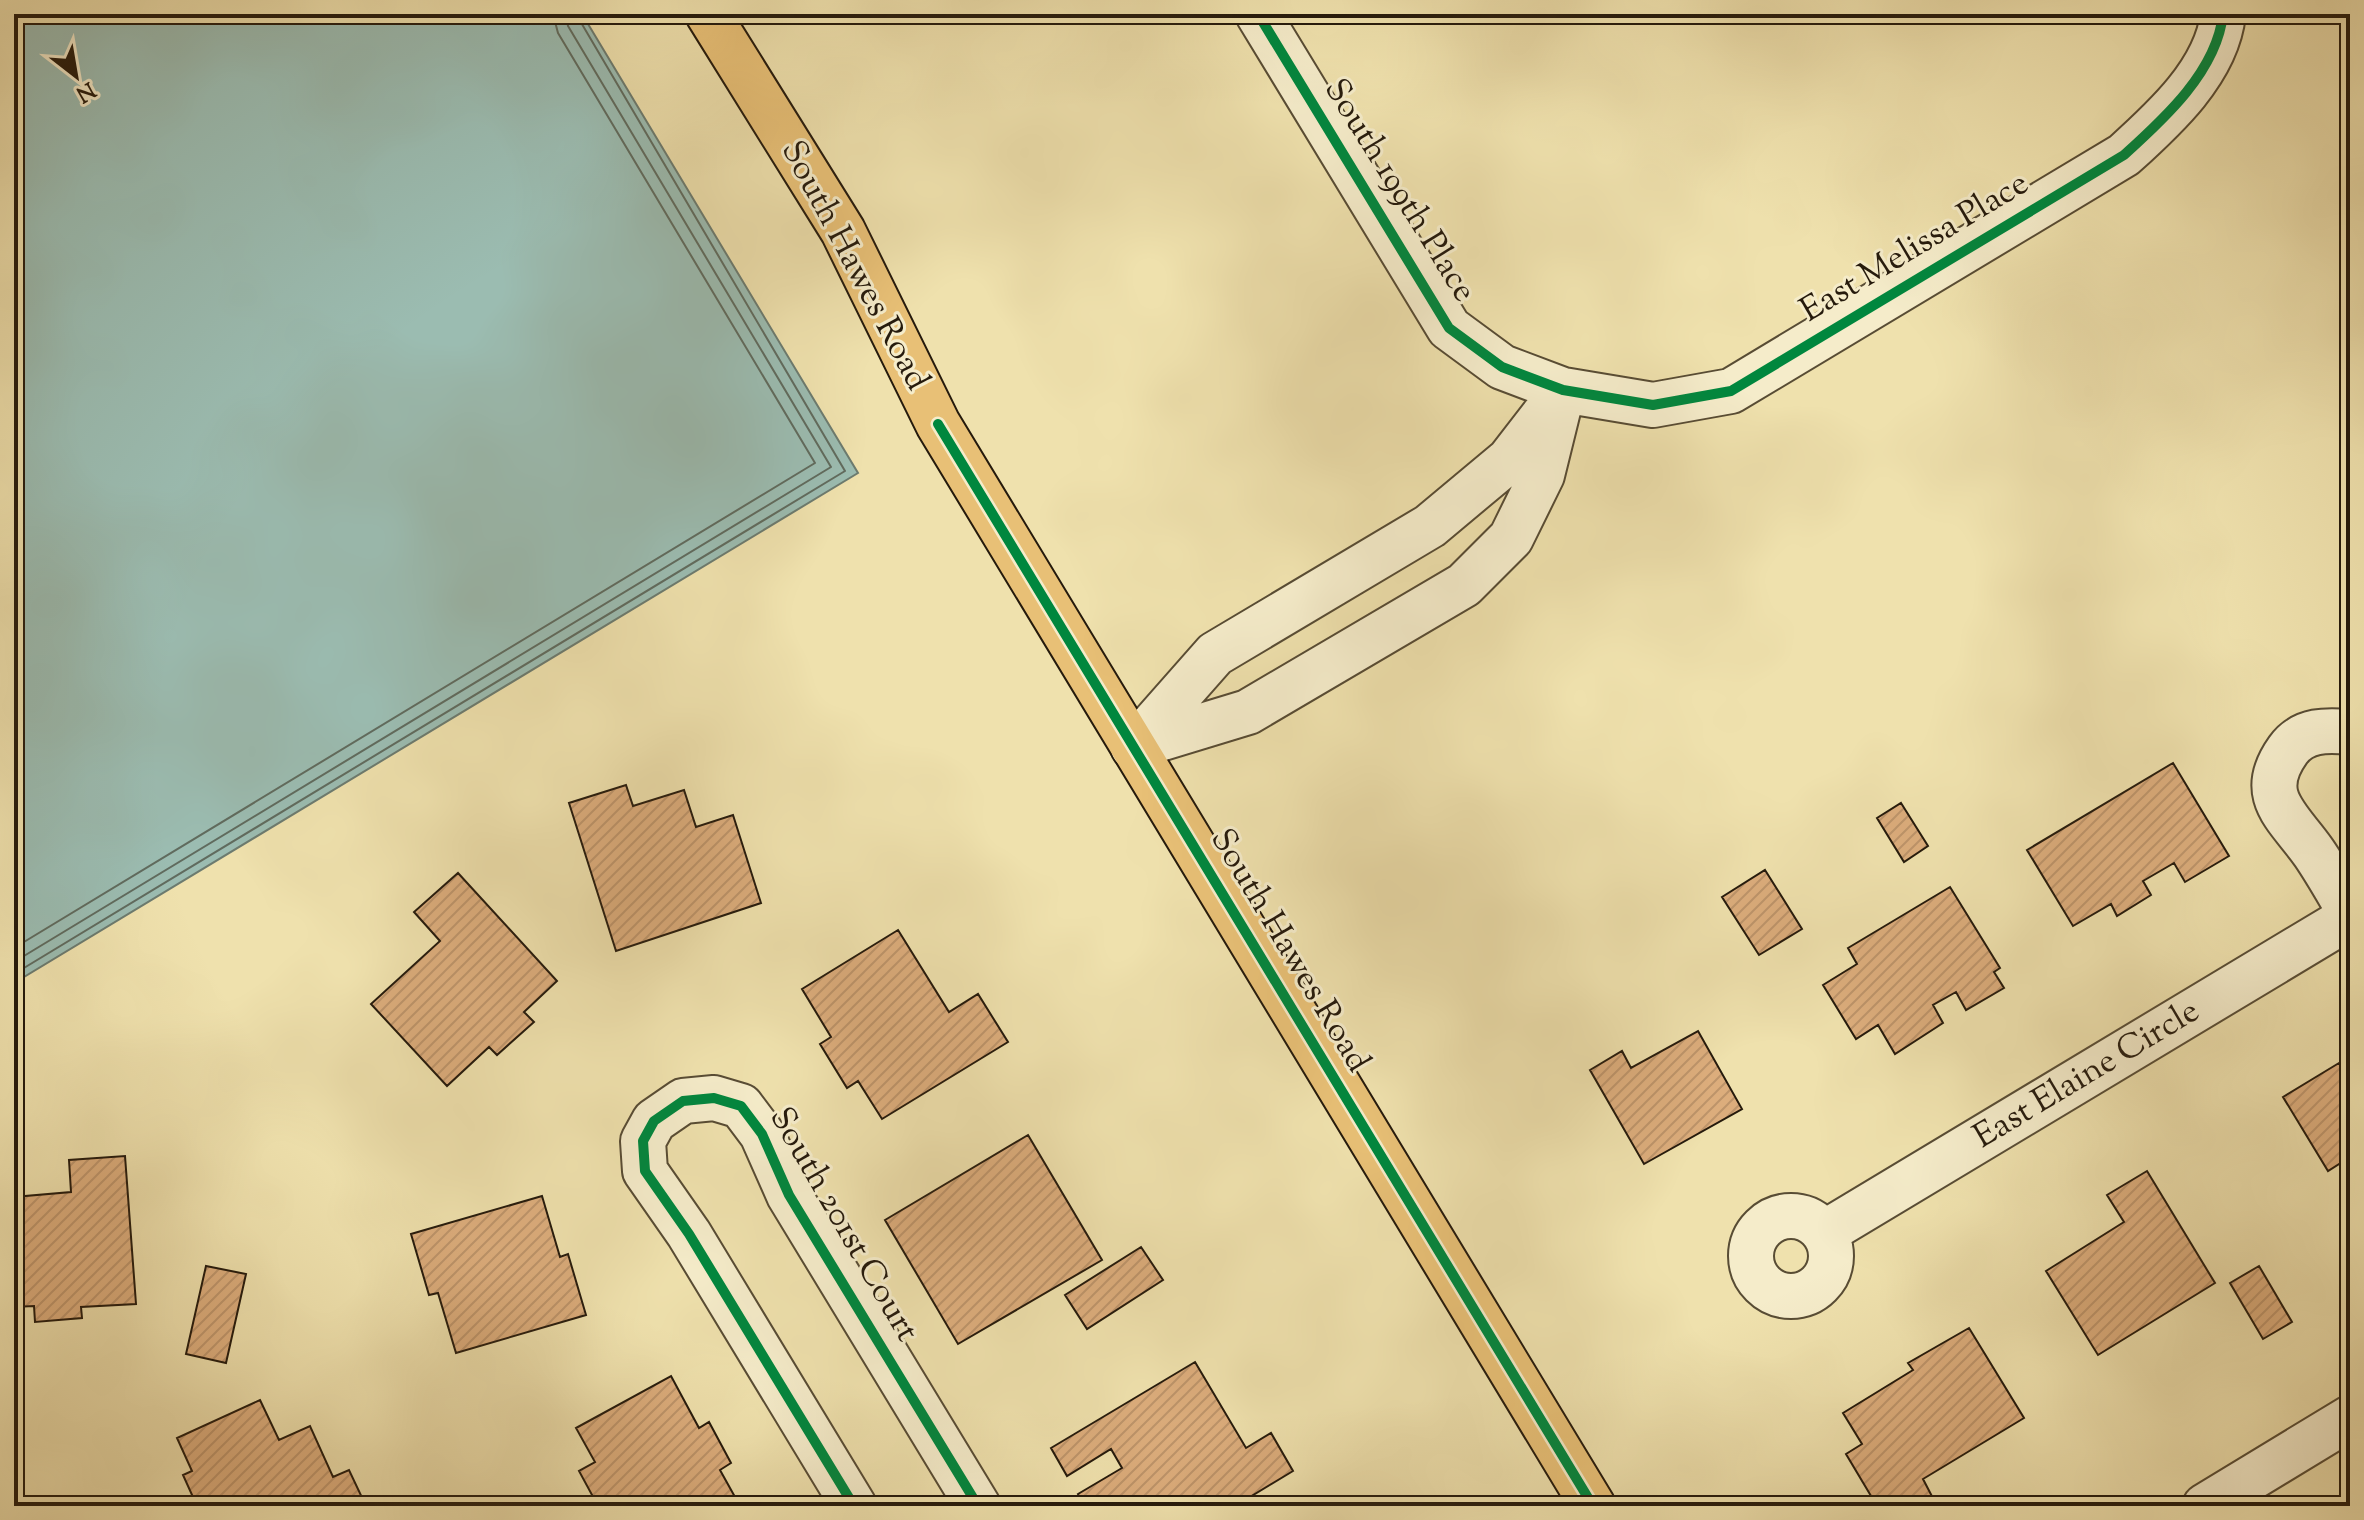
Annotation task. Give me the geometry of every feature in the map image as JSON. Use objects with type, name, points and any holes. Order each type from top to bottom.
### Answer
[{"type":"main road","name":"South Hawes Road","points":[[708,14],[843,231],[938,424],[1593,1506]]},
{"type":"street","name":"South 199th Place","points":[[1258,14],[1449,328],[1502,367],[1563,390]]},
{"type":"street","name":"East Melissa Place","points":[[1563,390],[1653,405],[1731,391],[2124,155],[2165,118],[2197,77],[2221,27],[2223,14]]},
{"type":"street","points":[[1133,747],[1215,654],[1430,526],[1509,460],[1563,390]]},
{"type":"street","points":[[1133,747],[1248,712],[1464,585],[1511,538],[1542,475],[1563,390]]},
{"type":"street","points":[[1397,546],[1432,606]]},
{"type":"street","points":[[2350,732],[2322,729],[2294,741],[2276,767],[2275,791],[2285,820],[2313,851],[2350,914]]},
{"type":"street","name":"East Elaine Circle","points":[[1824,1233],[2350,914]]},
{"type":"street","name":"South 201st Court","points":[[854,1506],[689,1234],[645,1171],[643,1141],[654,1121],[683,1101],[714,1098],[741,1106],[762,1134],[789,1195],[978,1506]]},
{"type":"street","points":[[2205,1506],[2350,1418]]},
{"type":"water","points":[[14,14],[582,14],[858,473],[14,983]]},
{"type":"building","points":[[2173,763],[2229,856],[2185,882],[2174,863],[2143,881],[2151,895],[2117,916],[2111,904],[2073,926],[2027,850]]},
{"type":"building","points":[[626,785],[633,806],[684,790],[696,827],[733,815],[761,903],[616,951],[569,803]]},
{"type":"building","points":[[1901,803],[1928,846],[1904,862],[1877,818]]},
{"type":"building","points":[[1765,870],[1802,929],[1759,955],[1722,897]]},
{"type":"building","points":[[458,873],[557,981],[524,1012],[534,1022],[497,1055],[489,1047],[447,1086],[371,1004],[440,941],[414,912]]},
{"type":"building","points":[[1950,887],[2000,968],[1994,972],[2004,988],[1966,1010],[1956,992],[1933,1005],[1943,1023],[1895,1054],[1878,1025],[1856,1039],[1823,985],[1857,964],[1848,948]]},
{"type":"building","points":[[898,930],[949,1012],[978,994],[1008,1042],[882,1119],[858,1081],[847,1088],[820,1044],[831,1037],[802,989]]},
{"type":"building","points":[[1698,1031],[1742,1109],[1644,1164],[1590,1070],[1622,1051],[1631,1068]]},
{"type":"building","points":[[2339,1063],[2347,1075],[2350,1073],[2350,1157],[2328,1171],[2283,1097]]},
{"type":"building","points":[[1028,1135],[1102,1260],[958,1344],[885,1220]]},
{"type":"building","points":[[125,1156],[136,1304],[81,1307],[82,1318],[35,1322],[34,1306],[14,1307],[14,1197],[71,1192],[69,1160]]},
{"type":"building","points":[[2147,1171],[2215,1283],[2098,1355],[2046,1271],[2124,1222],[2107,1195]]},
{"type":"building","points":[[542,1196],[560,1257],[568,1254],[586,1315],[456,1353],[438,1293],[429,1295],[411,1234]]},
{"type":"building","points":[[1141,1247],[1163,1280],[1087,1329],[1065,1295]]},
{"type":"building","points":[[206,1266],[246,1274],[226,1363],[186,1354]]},
{"type":"building","points":[[2259,1266],[2292,1322],[2263,1339],[2230,1283]]},
{"type":"building","points":[[1969,1328],[2024,1418],[1923,1479],[1937,1506],[1877,1506],[1846,1454],[1862,1444],[1843,1413],[1913,1370],[1908,1363]]},
{"type":"building","points":[[1195,1362],[1246,1448],[1271,1433],[1293,1471],[1235,1506],[1085,1506],[1078,1494],[1122,1468],[1111,1449],[1067,1476],[1051,1448]]},
{"type":"building","points":[[671,1376],[699,1428],[709,1422],[731,1463],[720,1470],[740,1506],[598,1506],[579,1471],[595,1462],[576,1428]]},
{"type":"building","points":[[260,1400],[279,1440],[310,1426],[333,1477],[349,1470],[366,1506],[197,1506],[183,1475],[192,1471],[177,1438]]},
{"type":"cycle path","points":[[1258,14],[1449,328],[1502,367],[1563,390],[1653,405],[1731,391],[2124,155],[2156,126],[2200,74],[2219,35],[2223,14]]},
{"type":"cycle path","points":[[938,424],[1593,1506]]},
{"type":"cycle path","points":[[854,1506],[689,1234],[645,1171],[643,1141],[654,1121],[683,1101],[714,1098],[741,1106],[762,1134],[789,1195],[978,1506]]}]
